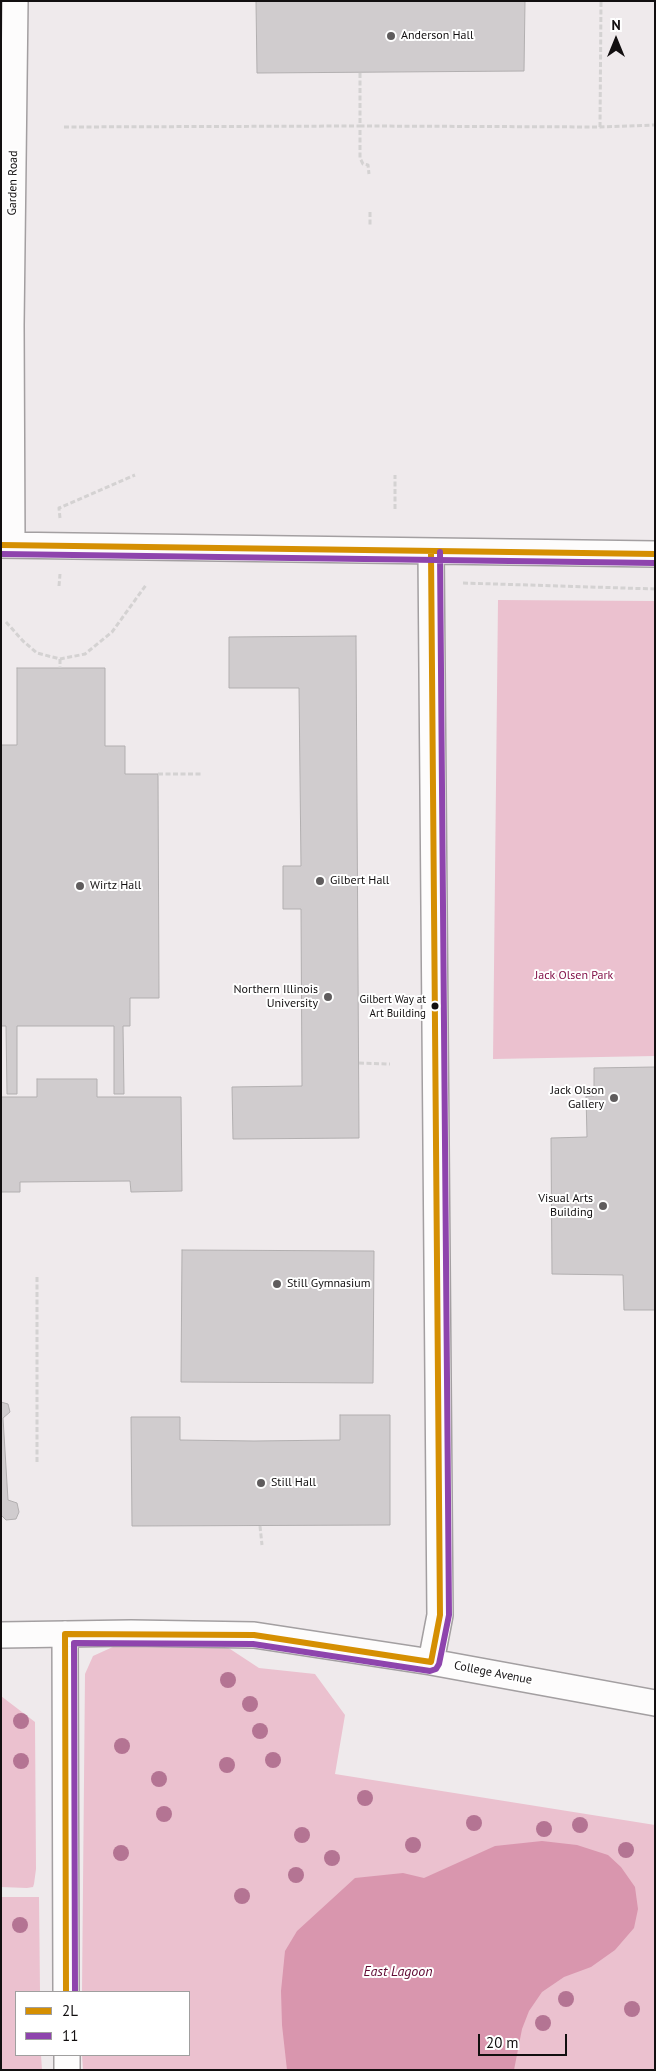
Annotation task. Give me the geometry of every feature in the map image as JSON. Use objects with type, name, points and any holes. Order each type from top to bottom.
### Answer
[{"type":"street","name":"Garden Road","points":[[6,545],[15,1]]},
{"type":"street","points":[[6,545],[655,554]]},
{"type":"street","points":[[431,552],[440,1606],[432,1662]]},
{"type":"street","name":"College Avenue","points":[[1,1634],[254,1634],[432,1662],[655,1704]]},
{"type":"street","points":[[65,1634],[66,1991]]},
{"type":"street","points":[[67,2056],[67,2070]]},
{"type":"path","points":[[600,127],[601,1]]},
{"type":"path","points":[[360,73],[360,158],[363,164],[368,165],[369,174]]},
{"type":"path","points":[[64,127],[655,126]]},
{"type":"path","points":[[370,212],[370,227]]},
{"type":"path","points":[[59,508],[135,475]]},
{"type":"path","points":[[395,509],[396,475]]},
{"type":"path","points":[[463,583],[655,589]]},
{"type":"path","points":[[6,622],[37,653],[60,659],[85,654],[112,632],[146,585]]},
{"type":"path","points":[[60,659],[60,668]]},
{"type":"path","points":[[158,774],[203,774]]},
{"type":"path","points":[[359,1063],[390,1064]]},
{"type":"path","points":[[37,1276],[37,1464]]},
{"type":"path","points":[[260,1526],[262,1545]]},
{"type":"green space","name":"Jack Olsen Park","points":[[498,600],[655,601],[655,1056],[493,1059]]},
{"type":"green space","points":[[115,1646],[227,1647],[259,1668],[315,1674],[345,1715],[335,1774],[655,1825],[655,2070],[83,2070],[82,2056],[190,2056],[190,1991],[82,1991],[85,1674],[93,1656]]},
{"type":"green space","points":[[1,1696],[35,1722],[36,1869],[33,1887],[27,1888],[1,1887]]},
{"type":"green space","points":[[1,1897],[39,1897],[40,1991],[15,1991],[15,2056],[41,2056],[42,2070],[1,2070]]},
{"type":"water","name":"East Lagoon","points":[[542,1841],[577,1845],[608,1855],[621,1867],[635,1887],[638,1909],[634,1928],[615,1950],[591,1967],[564,1977],[542,1992],[529,2011],[522,2029],[514,2070],[287,2070],[282,2025],[281,1991],[285,1951],[297,1931],[355,1878],[403,1873],[424,1878],[495,1846]]},
{"type":"building","name":"Anderson Hall","points":[[256,1],[525,1],[524,71],[257,73]]},
{"type":"building","name":"Gilbert Hall","points":[[356,636],[359,1138],[233,1139],[232,1087],[302,1086],[301,909],[283,909],[283,866],[301,866],[299,688],[229,688],[229,637]]},
{"type":"building","name":"Wirtz Hall","points":[[17,668],[105,668],[105,746],[125,746],[125,774],[158,774],[159,998],[130,998],[130,1026],[123,1026],[124,1094],[114,1094],[114,1026],[17,1026],[17,1094],[7,1094],[6,1026],[1,1026],[1,745],[17,745]]},
{"type":"building","name":"Visual Arts Building","points":[[655,1067],[655,1310],[624,1310],[623,1275],[552,1274],[551,1138],[587,1137],[586,1096],[594,1096],[594,1068]]},
{"type":"building","points":[[37,1079],[97,1079],[97,1097],[181,1097],[182,1191],[131,1192],[130,1181],[20,1182],[20,1192],[1,1192],[1,1097],[37,1097]]},
{"type":"building","name":"Still Gymnasium","points":[[182,1250],[374,1251],[373,1383],[181,1382]]},
{"type":"building","points":[[1,1402],[8,1404],[10,1412],[3,1418],[8,1500],[17,1503],[19,1512],[16,1519],[6,1520],[1,1515]]},
{"type":"building","name":"Still Hall","points":[[340,1415],[390,1415],[390,1525],[132,1526],[131,1417],[180,1417],[180,1440],[254,1441],[340,1440]]},
{"type":"transit line","name":"2L","points":[[1,545],[655,554]]},
{"type":"transit line","name":"2L","points":[[66,1991],[65,1634],[254,1635],[431,1662],[440,1615],[431,552]]},
{"type":"transit line","name":"11","points":[[75,1991],[74,1643],[253,1644],[430,1671],[436,1669],[439,1664],[449,1615],[440,552]]},
{"type":"transit line","name":"11","points":[[1,554],[655,563]]},
{"type":"place","name":"Anderson Hall","points":[[391,36]]},
{"type":"place","name":"Gilbert Hall","points":[[320,881]]},
{"type":"place","name":"Wirtz Hall","points":[[80,886]]},
{"type":"place","name":"Northern Illinois University","points":[[328,997]]},
{"type":"place","name":"Gilbert Way at Art Building","points":[[435,1006]]},
{"type":"place","name":"Jack Olson Gallery","points":[[614,1098]]},
{"type":"place","name":"Visual Arts Building","points":[[603,1206]]},
{"type":"place","name":"Still Gymnasium","points":[[277,1284]]},
{"type":"place","name":"Still Hall","points":[[261,1483]]}]
